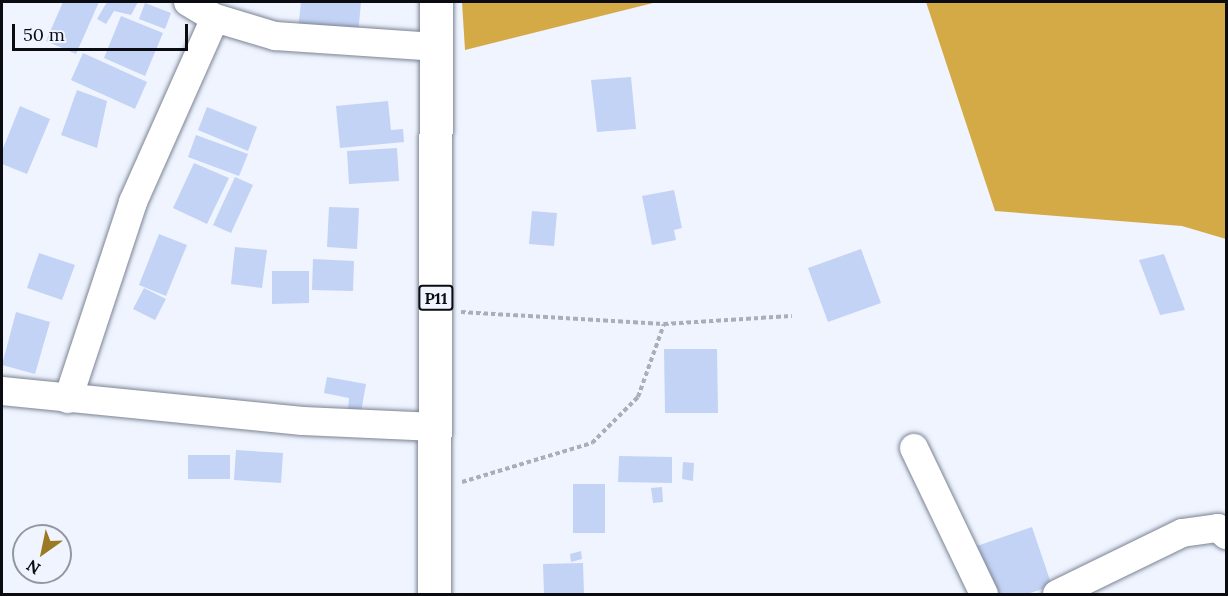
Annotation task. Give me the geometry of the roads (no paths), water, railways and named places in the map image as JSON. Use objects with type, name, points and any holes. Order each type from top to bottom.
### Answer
[{"type":"main road","name":"P11","points":[[434,594],[438,486],[436,2]]},
{"type":"street","points":[[188,2],[215,18],[276,36],[317,42],[435,47]]},
{"type":"street","points":[[68,399],[133,202],[215,18]]},
{"type":"street","points":[[2,391],[303,421],[436,427]]},
{"type":"street","points":[[914,448],[984,594]]},
{"type":"street","points":[[1056,594],[1182,533],[1218,528],[1227,535]]}]
